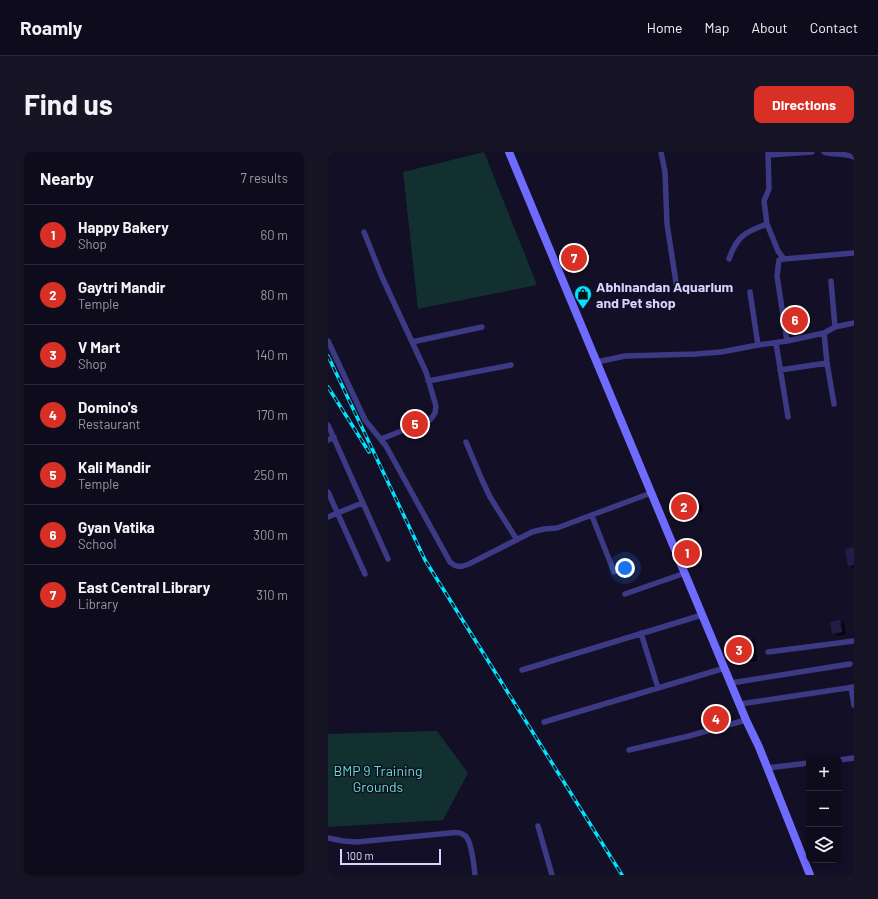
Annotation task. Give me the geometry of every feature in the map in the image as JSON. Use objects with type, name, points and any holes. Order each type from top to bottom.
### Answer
[{"type":"main road","points":[[509,152],[767,768],[810,875]]},
{"type":"street","points":[[661,152],[665,172],[667,224],[677,289]]},
{"type":"street","points":[[784,259],[778,252],[767,224],[764,201],[769,189],[768,154],[812,152]]},
{"type":"street","points":[[824,152],[854,157]]},
{"type":"street","points":[[729,259],[733,246],[738,240],[748,232],[767,224]]},
{"type":"street","points":[[364,232],[382,277],[412,342],[428,381],[436,406],[434,417],[426,422],[381,439]]},
{"type":"street","points":[[787,341],[777,276],[779,260],[854,253]]},
{"type":"street","points":[[831,281],[835,327]]},
{"type":"street","points":[[750,292],[758,345]]},
{"type":"street","points":[[597,362],[625,356],[721,352],[824,333],[835,327],[854,323]]},
{"type":"street","points":[[412,342],[482,327]]},
{"type":"street","points":[[824,333],[827,363],[834,404]]},
{"type":"street","points":[[328,341],[370,429],[381,439],[450,562],[455,566],[461,567],[469,564],[538,530],[557,528],[651,493]]},
{"type":"street","points":[[776,343],[788,417]]},
{"type":"street","points":[[780,370],[827,363]]},
{"type":"street","points":[[428,381],[511,365]]},
{"type":"street","points":[[328,425],[331,439],[388,560]]},
{"type":"street","points":[[466,442],[490,497],[516,540]]},
{"type":"street","points":[[328,492],[365,574]]},
{"type":"street","points":[[328,517],[362,502]]},
{"type":"street","points":[[592,516],[614,572]]},
{"type":"street","points":[[625,594],[685,573]]},
{"type":"street","points":[[522,670],[702,615]]},
{"type":"street","points":[[641,634],[658,688]]},
{"type":"street","points":[[768,652],[854,641]]},
{"type":"street","points":[[731,683],[850,664]]},
{"type":"street","points":[[544,722],[725,668]]},
{"type":"street","points":[[740,704],[853,687],[854,705]]},
{"type":"street","points":[[629,750],[689,736],[746,720]]},
{"type":"street","points":[[842,760],[854,758]]},
{"type":"street","points":[[767,768],[806,763]]},
{"type":"street","points":[[538,826],[552,875]]},
{"type":"street","points":[[328,838],[357,842],[450,833],[462,834],[467,837],[469,842],[475,875]]},
{"type":"green space","points":[[484,152],[537,285],[418,309],[403,172]]},
{"type":"green space","name":"BMP 9 Training Grounds","points":[[437,731],[468,773],[443,820],[328,827],[328,734]]},
{"type":"building","points":[[586,249],[586,252],[580,253],[579,261],[570,262],[567,254],[563,255],[564,251]]},
{"type":"building","points":[[687,500],[689,505],[698,503],[699,509],[674,516],[669,504]]},
{"type":"building","points":[[854,547],[854,565],[848,566],[845,549]]},
{"type":"building","points":[[840,620],[842,632],[832,634],[830,622]]},
{"type":"building","points":[[751,637],[753,659],[729,661],[725,640]]},
{"type":"building","points":[[720,715],[723,724],[704,729],[701,722]]},
{"type":"railway","points":[[328,356],[425,560],[622,875]]},
{"type":"railway","points":[[328,387],[369,452]]},
{"type":"place","name":"East Central Library","points":[[574,258]]},
{"type":"place","name":"Abhinandan Aquarium and Pet shop","points":[[583,309]]},
{"type":"place","name":"Gyan Vatika","points":[[795,320]]},
{"type":"place","name":"Kali Mandir","points":[[415,424]]},
{"type":"place","name":"Gaytri Mandir","points":[[684,507]]},
{"type":"place","name":"Happy Bakery","points":[[687,553]]},
{"type":"place","name":"V Mart","points":[[739,650]]},
{"type":"place","name":"Domino's","points":[[716,719]]}]
